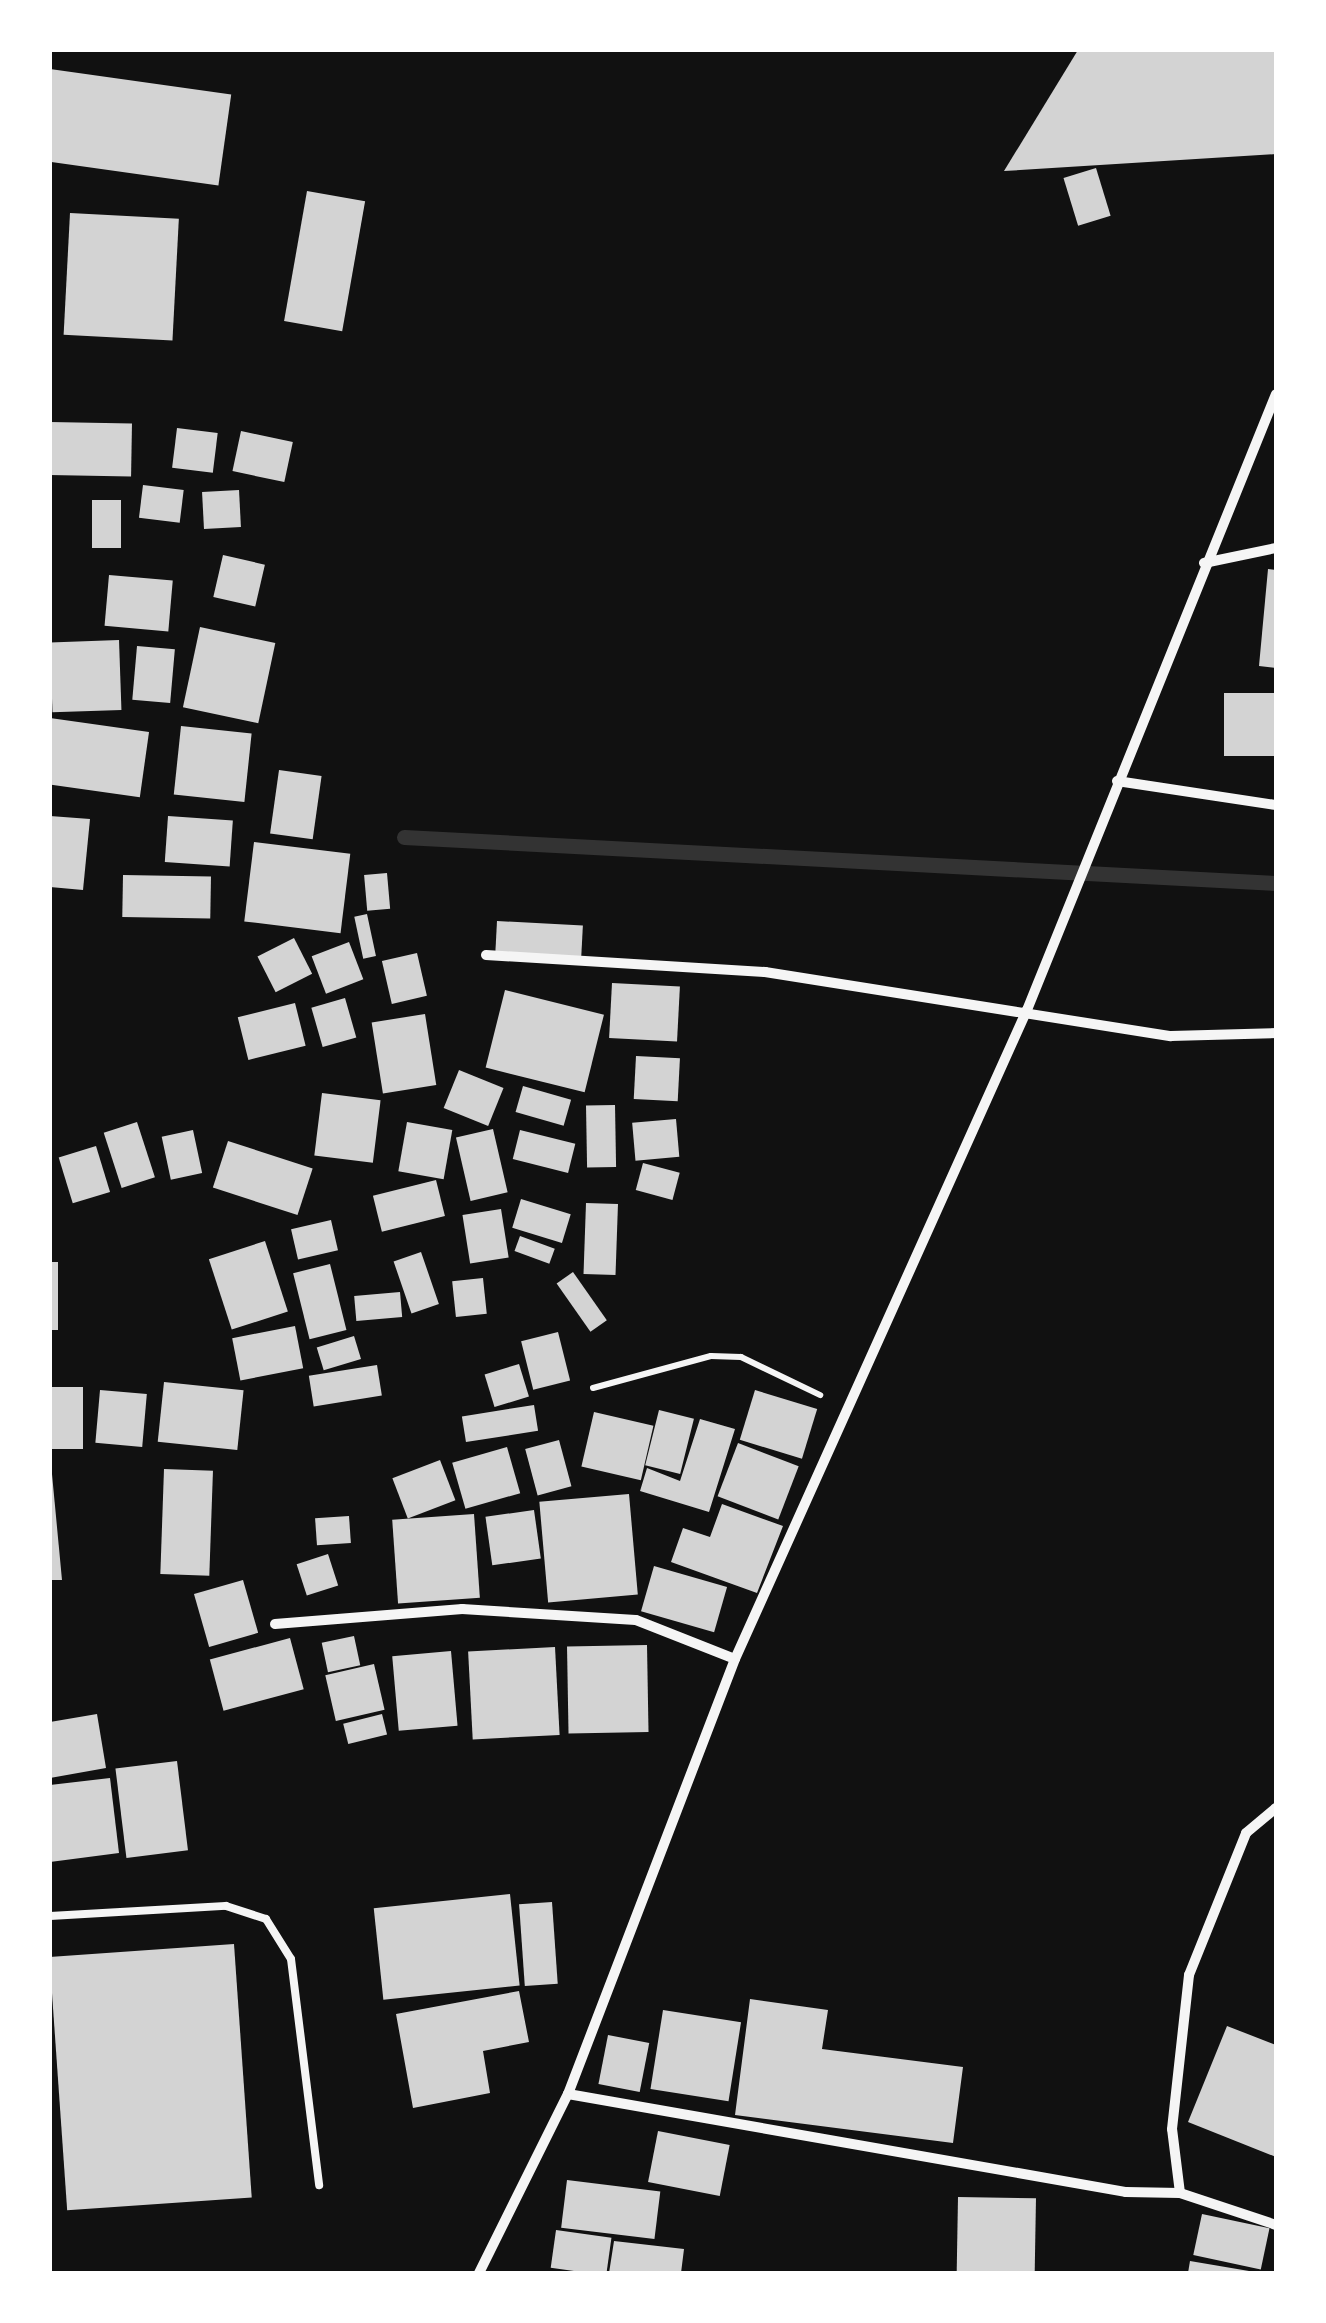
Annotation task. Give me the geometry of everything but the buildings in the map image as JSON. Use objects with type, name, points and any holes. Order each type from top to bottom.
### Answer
[{"type":"street","points":[[478,2273],[568,2094],[735,1659],[1028,1010],[1116,781],[1276,394]]},
{"type":"street","points":[[1204,563],[1276,548]]},
{"type":"street","points":[[1116,781],[1276,805]]},
{"type":"street","points":[[486,955],[765,972],[1028,1010],[1171,1036],[1276,1033]]},
{"type":"street","points":[[275,1624],[462,1610],[636,1620],[735,1659]]},
{"type":"street","points":[[1180,2193],[1172,2129],[1188,1975],[1246,1833],[1276,1808]]},
{"type":"street","points":[[568,2094],[1126,2192],[1180,2193],[1276,2225]]},
{"type":"lane","points":[[50,1916],[226,1906],[266,1919],[291,1959],[320,2185]]},
{"type":"path","points":[[594,1388],[677,1362],[741,1357],[848,1409]]},
{"type":"waterway","points":[[404,837],[1276,883]]}]
